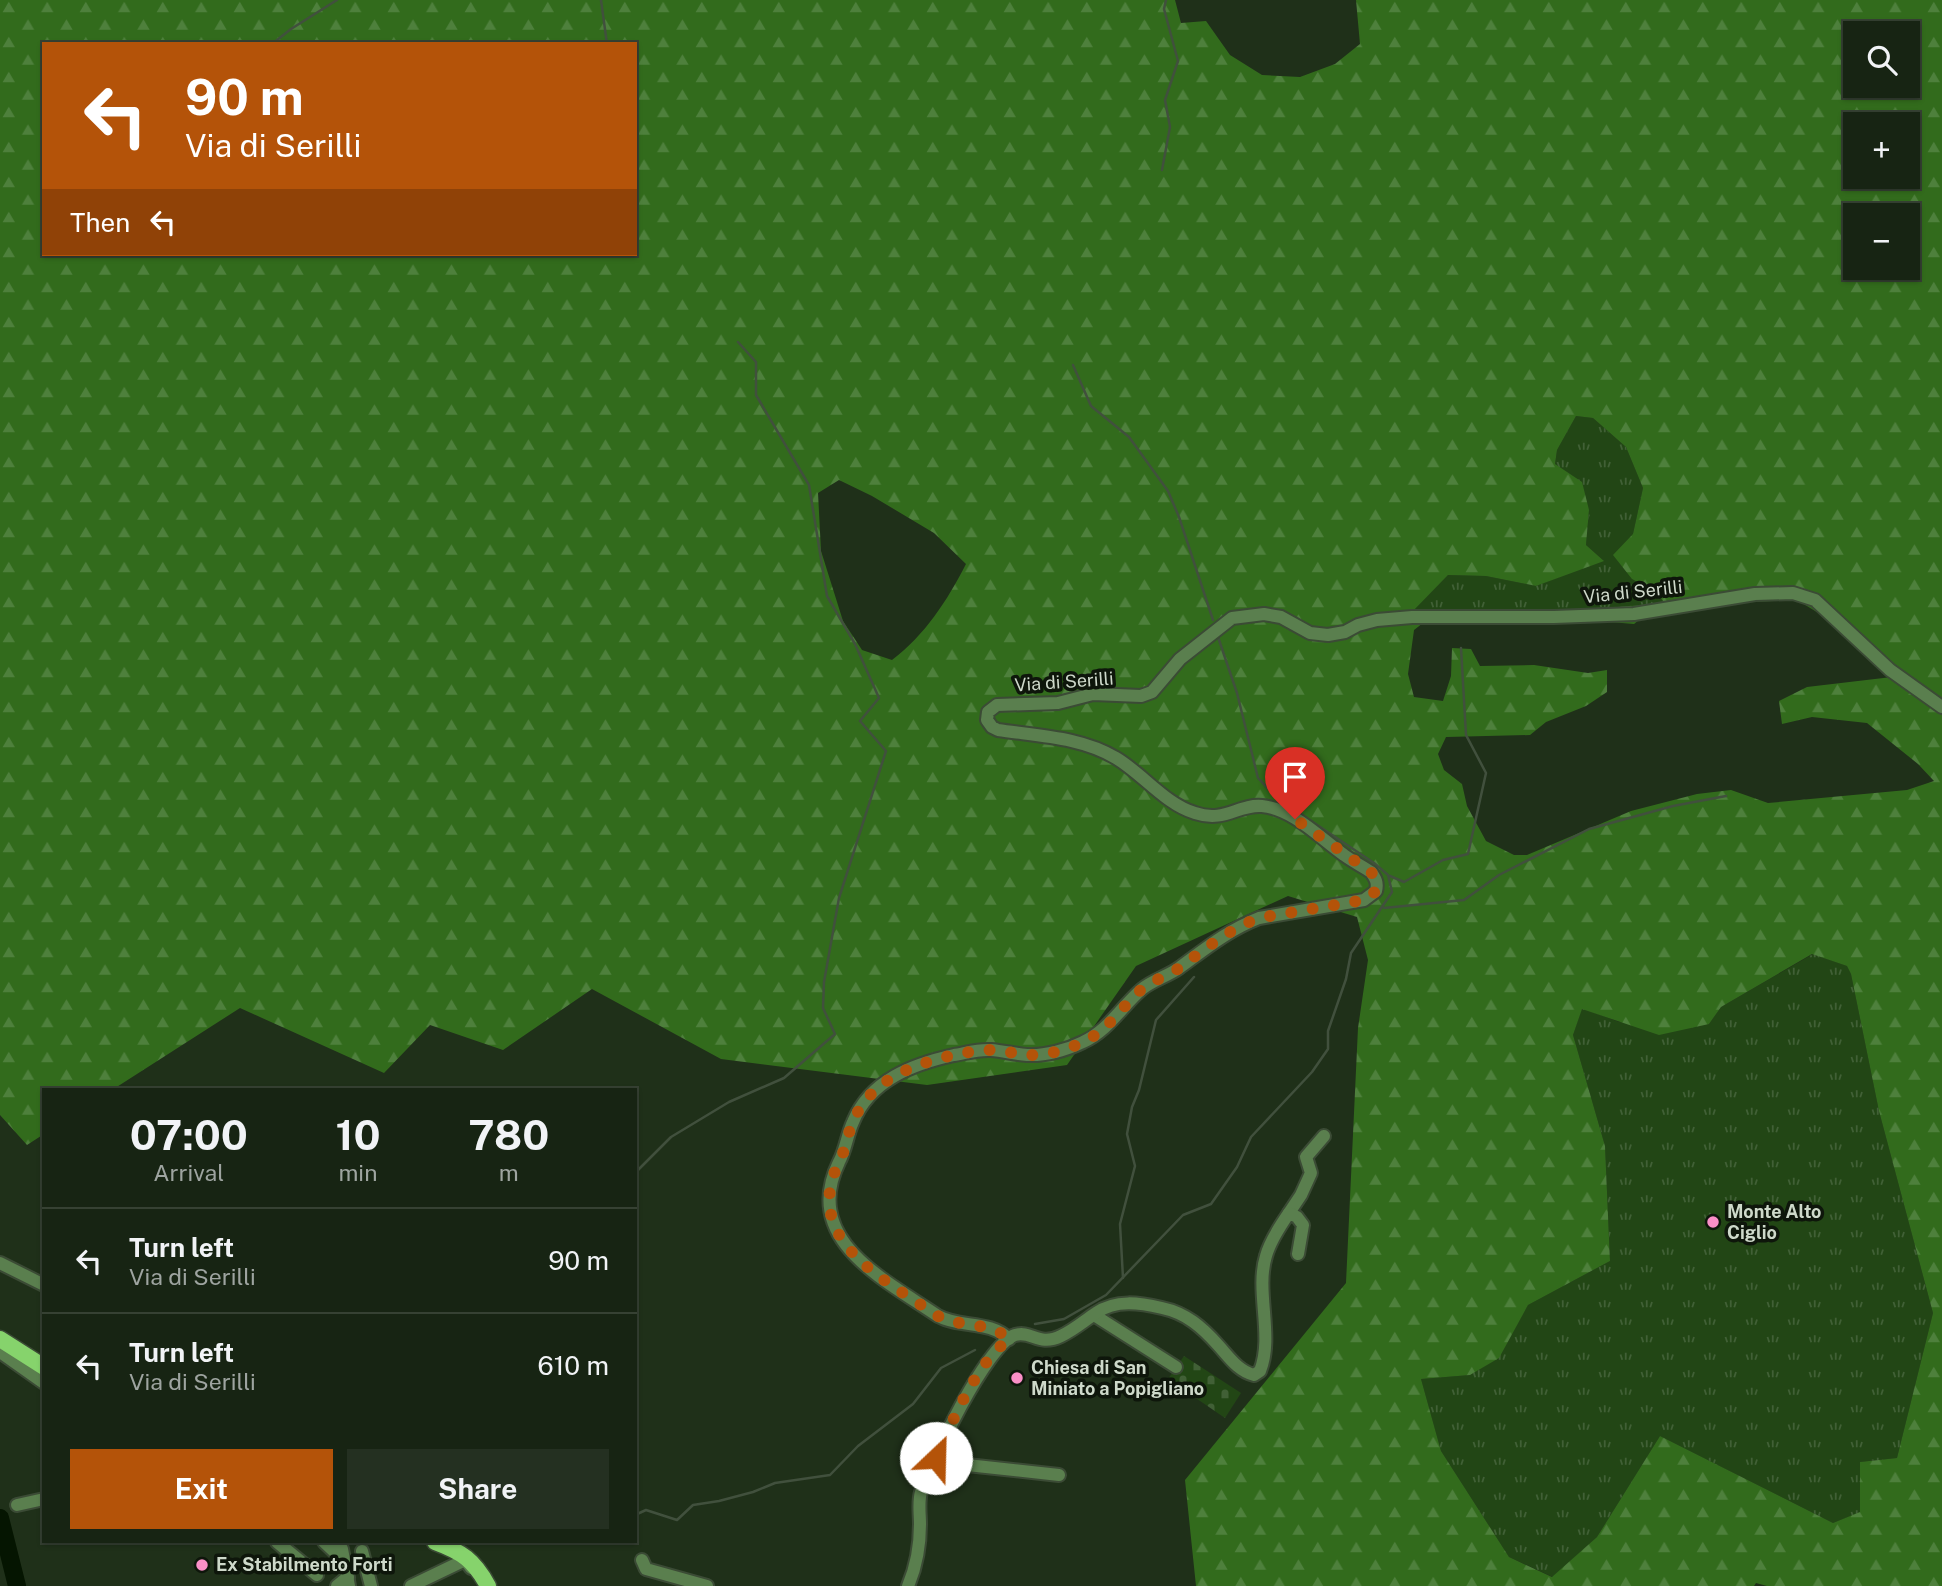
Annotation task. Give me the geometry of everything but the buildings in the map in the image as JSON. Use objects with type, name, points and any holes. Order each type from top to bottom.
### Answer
[{"type":"main road","points":[[0,1339],[42,1366]]},
{"type":"main road","points":[[438,1543],[455,1549],[472,1561],[488,1586]]},
{"type":"street","name":"Via di Serilli","points":[[1009,1339],[1003,1333],[982,1326],[938,1316],[853,1256],[830,1219],[831,1178],[847,1143],[853,1121],[874,1090],[903,1070],[944,1057],[985,1049],[1028,1055],[1049,1054],[1084,1042],[1115,1018],[1144,988],[1244,924],[1259,918],[1364,900],[1376,891],[1377,885],[1371,872],[1295,819],[1262,806],[1224,817],[1195,813],[1099,749],[1072,741],[992,727],[987,720],[988,712],[997,705],[1058,703],[1093,694],[1141,696],[1152,692],[1180,659],[1232,618],[1264,614],[1281,617],[1310,633],[1328,635],[1345,632],[1377,620],[1412,617],[1634,614],[1755,594],[1793,593],[1815,600],[1890,670],[1942,707]]},
{"type":"street","points":[[908,1586],[918,1560],[921,1493],[954,1419],[978,1377],[997,1350],[1015,1335],[1049,1341],[1073,1331],[1094,1315],[1121,1303],[1143,1304],[1175,1311],[1201,1327],[1239,1368],[1254,1375],[1260,1371],[1265,1354],[1265,1258],[1281,1224],[1301,1195],[1311,1173],[1306,1157],[1324,1136]]},
{"type":"street","points":[[1289,1213],[1297,1217],[1303,1225],[1297,1254]]},
{"type":"street","points":[[0,1263],[42,1284]]},
{"type":"street","points":[[1094,1315],[1176,1367]]},
{"type":"street","points":[[0,1352],[42,1382]]},
{"type":"street","points":[[936,1458],[958,1464],[1059,1475]]},
{"type":"street","points":[[17,1505],[42,1499]]},
{"type":"street","points":[[278,1543],[317,1575]]},
{"type":"street","points":[[326,1543],[341,1552],[349,1581],[337,1586]]},
{"type":"street","points":[[362,1551],[371,1586]]},
{"type":"street","points":[[642,1560],[646,1569],[707,1586]]},
{"type":"street","points":[[411,1586],[472,1561]]},
{"type":"green space","points":[[0,0],[1175,0],[1181,23],[1206,21],[1230,55],[1262,75],[1300,77],[1335,64],[1360,44],[1356,0],[1942,0],[1942,1586],[1767,1586],[1756,1583],[1754,1586],[1196,1586],[1185,1480],[1346,1283],[1358,1028],[1368,960],[1357,917],[1288,896],[1136,966],[1067,1065],[927,1085],[721,1059],[592,989],[503,1050],[430,1025],[384,1073],[240,1008],[115,1088],[42,1088],[42,1135],[27,1145],[0,1115]],"holes":[[[1576,416],[1593,418],[1626,447],[1643,488],[1633,534],[1613,555],[1632,579],[1655,592],[1665,603],[1605,608],[1410,614],[1448,575],[1486,576],[1536,586],[1604,561],[1586,545],[1589,510],[1582,482],[1555,464],[1557,450]],[[839,480],[872,496],[934,533],[966,564],[934,616],[915,640],[892,660],[862,650],[843,621],[821,551],[818,493]],[[1797,600],[1825,617],[1892,677],[1807,687],[1779,701],[1782,724],[1812,717],[1867,723],[1918,764],[1934,781],[1907,790],[1768,803],[1731,790],[1697,794],[1631,811],[1527,855],[1514,855],[1486,841],[1467,806],[1462,784],[1444,770],[1438,754],[1446,737],[1530,735],[1546,722],[1586,706],[1607,692],[1607,670],[1588,673],[1534,665],[1480,666],[1471,649],[1452,648],[1451,676],[1443,701],[1414,697],[1408,674],[1414,630],[1423,623],[1598,621],[1634,624],[1645,615],[1749,602]],[[1812,954],[1847,966],[1851,974],[1879,1111],[1933,1313],[1897,1458],[1860,1462],[1860,1512],[1833,1523],[1660,1436],[1597,1537],[1552,1577],[1509,1557],[1441,1451],[1421,1379],[1470,1375],[1499,1358],[1528,1305],[1610,1261],[1605,1146],[1573,1035],[1582,1009],[1659,1035],[1709,1024],[1721,1007]]]},
{"type":"green space","points":[[1576,416],[1593,418],[1626,447],[1643,488],[1633,534],[1632,579],[1655,592],[1666,603],[1605,608],[1409,614],[1448,575],[1486,576],[1536,586],[1603,560],[1586,545],[1589,510],[1555,464],[1557,450]]},
{"type":"green space","points":[[1813,954],[1847,966],[1851,974],[1879,1111],[1933,1313],[1897,1458],[1860,1462],[1861,1512],[1833,1523],[1660,1436],[1597,1537],[1553,1577],[1509,1557],[1441,1451],[1421,1379],[1470,1375],[1498,1358],[1528,1305],[1610,1261],[1605,1146],[1573,1035],[1582,1008],[1619,1022],[1709,1024],[1721,1007]]},
{"type":"green space","points":[[1184,1356],[1241,1393],[1225,1418],[1168,1379]]},
{"type":"waterway","points":[[275,42],[337,0]]},
{"type":"waterway","points":[[601,0],[607,42]]},
{"type":"waterway","points":[[1162,170],[1170,127],[1165,100],[1178,61],[1164,9],[1166,0]]},
{"type":"waterway","points":[[637,1171],[671,1137],[729,1102],[784,1078],[835,1034],[823,1008],[824,982],[839,898],[886,751],[860,721],[879,698],[855,644],[827,596],[809,485],[756,395],[756,362],[738,342]]},
{"type":"waterway","points":[[1073,365],[1091,406],[1129,437],[1168,491],[1213,620]]},
{"type":"waterway","points":[[1035,1324],[1064,1319],[1106,1295],[1183,1215],[1211,1204],[1237,1167],[1251,1137],[1312,1072],[1328,1049],[1328,1031],[1346,979],[1351,953],[1392,892],[1388,875],[1374,863],[1277,798],[1258,778],[1237,693],[1218,637]]},
{"type":"waterway","points":[[1390,876],[1404,882],[1443,860],[1468,854],[1486,773],[1466,735],[1461,648]]},
{"type":"waterway","points":[[1384,908],[1464,900],[1499,875],[1589,829],[1673,806],[1726,796]]},
{"type":"waterway","points":[[1123,1278],[1120,1224],[1135,1166],[1127,1134],[1132,1107],[1139,1090],[1156,1020],[1194,977]]},
{"type":"waterway","points":[[637,1514],[646,1510],[677,1520],[693,1505],[753,1492],[775,1483],[830,1475],[858,1446],[913,1404],[941,1368],[975,1350]]},
{"type":"waterway","points":[[0,1518],[17,1586]]},
{"type":"place","name":"Monte Alto Ciglio","points":[[1713,1222]]},
{"type":"place","name":"Chiesa di San Miniato a Popigliano","points":[[1017,1378]]},
{"type":"place","name":"Ex Stabilmento Forti","points":[[202,1565]]},
{"type":"route","points":[[936,1458],[978,1377],[997,1350],[1009,1339],[1003,1333],[938,1316],[853,1256],[830,1219],[829,1200],[831,1178],[841,1159],[853,1121],[874,1090],[903,1070],[944,1057],[985,1049],[1028,1055],[1049,1054],[1084,1042],[1115,1018],[1144,988],[1244,924],[1259,918],[1364,900],[1376,891],[1376,879],[1371,872],[1295,819]]}]
